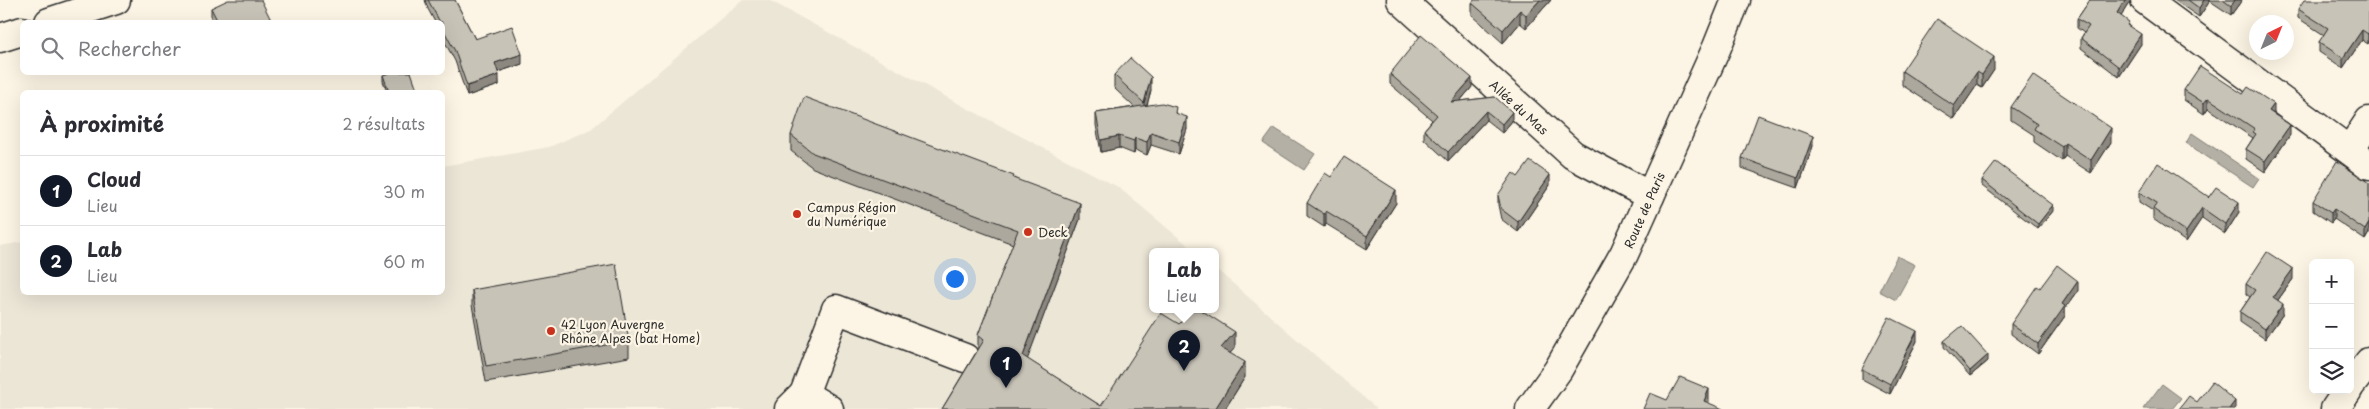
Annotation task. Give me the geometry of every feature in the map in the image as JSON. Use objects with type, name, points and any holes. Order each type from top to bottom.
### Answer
[{"type":"street","points":[[54,20],[116,0]]},
{"type":"street","name":"Allée du Mas","points":[[1401,0],[1573,155],[1650,196]]},
{"type":"street","name":"Route de Paris","points":[[1530,409],[1558,370],[1624,254],[1736,0]]},
{"type":"street","points":[[2145,0],[2360,157],[2369,121]]},
{"type":"street","points":[[0,38],[20,32]]},
{"type":"street","points":[[829,409],[797,401],[836,309],[965,358]]},
{"type":"street","points":[[2354,381],[2369,362]]},
{"type":"street","points":[[2335,409],[2345,394]]},
{"type":"shaded area","name":"Campus Région du Numérique","points":[[743,0],[769,0],[961,105],[1118,187],[1191,248],[1149,248],[1149,313],[1219,313],[1219,271],[1377,409],[0,409],[0,246],[20,242],[20,295],[445,295],[445,166],[549,147],[591,129]]},
{"type":"shaded area","points":[[1274,128],[1315,154],[1304,170],[1263,143]]},
{"type":"shaded area","points":[[2192,133],[2259,178],[2253,187],[2186,143]]},
{"type":"shaded area","points":[[1897,256],[1915,265],[1896,300],[1879,291]]},
{"type":"shaded area","points":[[2162,384],[2181,398],[2172,409],[2143,409]]},
{"type":"building","points":[[228,0],[261,0],[271,20],[217,20],[211,8]]},
{"type":"building","points":[[428,0],[455,0],[475,39],[512,26],[522,54],[495,63],[499,75],[467,86],[455,51],[445,33],[445,20],[439,20]]},
{"type":"building","points":[[1474,0],[1540,0],[1526,15],[1520,10],[1503,30],[1472,3]]},
{"type":"building","points":[[2090,0],[2125,0],[2117,13],[2129,22],[2127,25],[2141,34],[2119,67],[2081,38],[2089,26],[2077,19]]},
{"type":"building","points":[[2188,0],[2204,0],[2199,8]]},
{"type":"building","points":[[2223,0],[2235,0],[2231,6]]},
{"type":"building","points":[[2304,0],[2369,0],[2368,34],[2362,30],[2343,58],[2319,42],[2328,28],[2298,9]]},
{"type":"building","points":[[1937,19],[1994,57],[1982,75],[1977,72],[1954,106],[1902,71]]},
{"type":"building","points":[[1421,35],[1472,78],[1451,102],[1495,97],[1512,112],[1502,124],[1486,111],[1448,152],[1424,130],[1437,115],[1390,74]]},
{"type":"building","points":[[1130,58],[1151,77],[1144,103],[1114,75]]},
{"type":"building","points":[[2200,66],[2243,94],[2248,87],[2274,104],[2269,111],[2290,125],[2265,161],[2246,149],[2256,134],[2253,132],[2255,129],[2208,98],[2204,103],[2184,90]]},
{"type":"building","points":[[383,75],[412,75],[417,90],[388,90]]},
{"type":"building","points":[[2033,75],[2111,128],[2091,160],[2065,143],[2062,147],[2034,129],[2037,124],[2011,107]]},
{"type":"building","points":[[804,97],[1014,176],[1013,178],[1080,203],[1023,356],[1101,406],[1161,313],[1179,324],[1190,313],[1206,313],[1235,332],[1221,348],[1245,362],[1215,409],[942,409],[984,340],[978,335],[1018,230],[813,153],[791,135]]},
{"type":"building","points":[[1162,103],[1176,107],[1175,113],[1187,117],[1179,142],[1151,132],[1147,142],[1135,138],[1134,141],[1119,136],[1101,140],[1096,113]]},
{"type":"building","points":[[1758,115],[1813,136],[1798,178],[1742,158]]},
{"type":"building","points":[[1344,157],[1396,190],[1367,236],[1326,211],[1324,214],[1307,203],[1325,173],[1331,177]]},
{"type":"building","points":[[1530,161],[1550,175],[1518,222],[1501,209],[1498,195],[1513,173],[1518,177]]},
{"type":"building","points":[[2337,161],[2369,183],[2369,223],[2365,230],[2334,209],[2331,213],[2313,201]]},
{"type":"building","points":[[1996,162],[2053,205],[2038,224],[1982,180]]},
{"type":"building","points":[[2158,163],[2209,197],[2216,187],[2239,202],[2225,224],[2202,208],[2186,232],[2153,209],[2157,203],[2139,192]]},
{"type":"building","points":[[2267,252],[2293,269],[2273,297],[2283,304],[2265,329],[2240,312],[2255,290],[2246,284]]},
{"type":"building","name":"42 Lyon Auvergne Rhône Alpes (bat Home)","points":[[616,264],[629,341],[486,366],[472,290]]},
{"type":"building","points":[[2057,265],[2078,281],[2062,304],[2065,306],[2038,344],[2011,324],[2037,286],[2040,288]]},
{"type":"building","points":[[1889,317],[1917,331],[1890,384],[1862,369]]},
{"type":"building","points":[[1962,326],[1988,355],[1970,371],[1944,341]]},
{"type":"building","points":[[1680,377],[1709,389],[1704,401],[1723,409],[1643,409],[1650,393],[1667,400]]},
{"type":"building","points":[[2212,382],[2235,401],[2229,409],[2179,409],[2189,396],[2197,402]]},
{"type":"place","name":"Campus Région du Numérique","points":[[797,214]]},
{"type":"place","name":"Deck","points":[[1028,232]]},
{"type":"place","name":"42 Lyon Auvergne Rhône Alpes (bat Home)","points":[[551,331]]},
{"type":"place","name":"Lab","points":[[1184,371]]},
{"type":"place","name":"Cloud","points":[[1006,388]]}]
